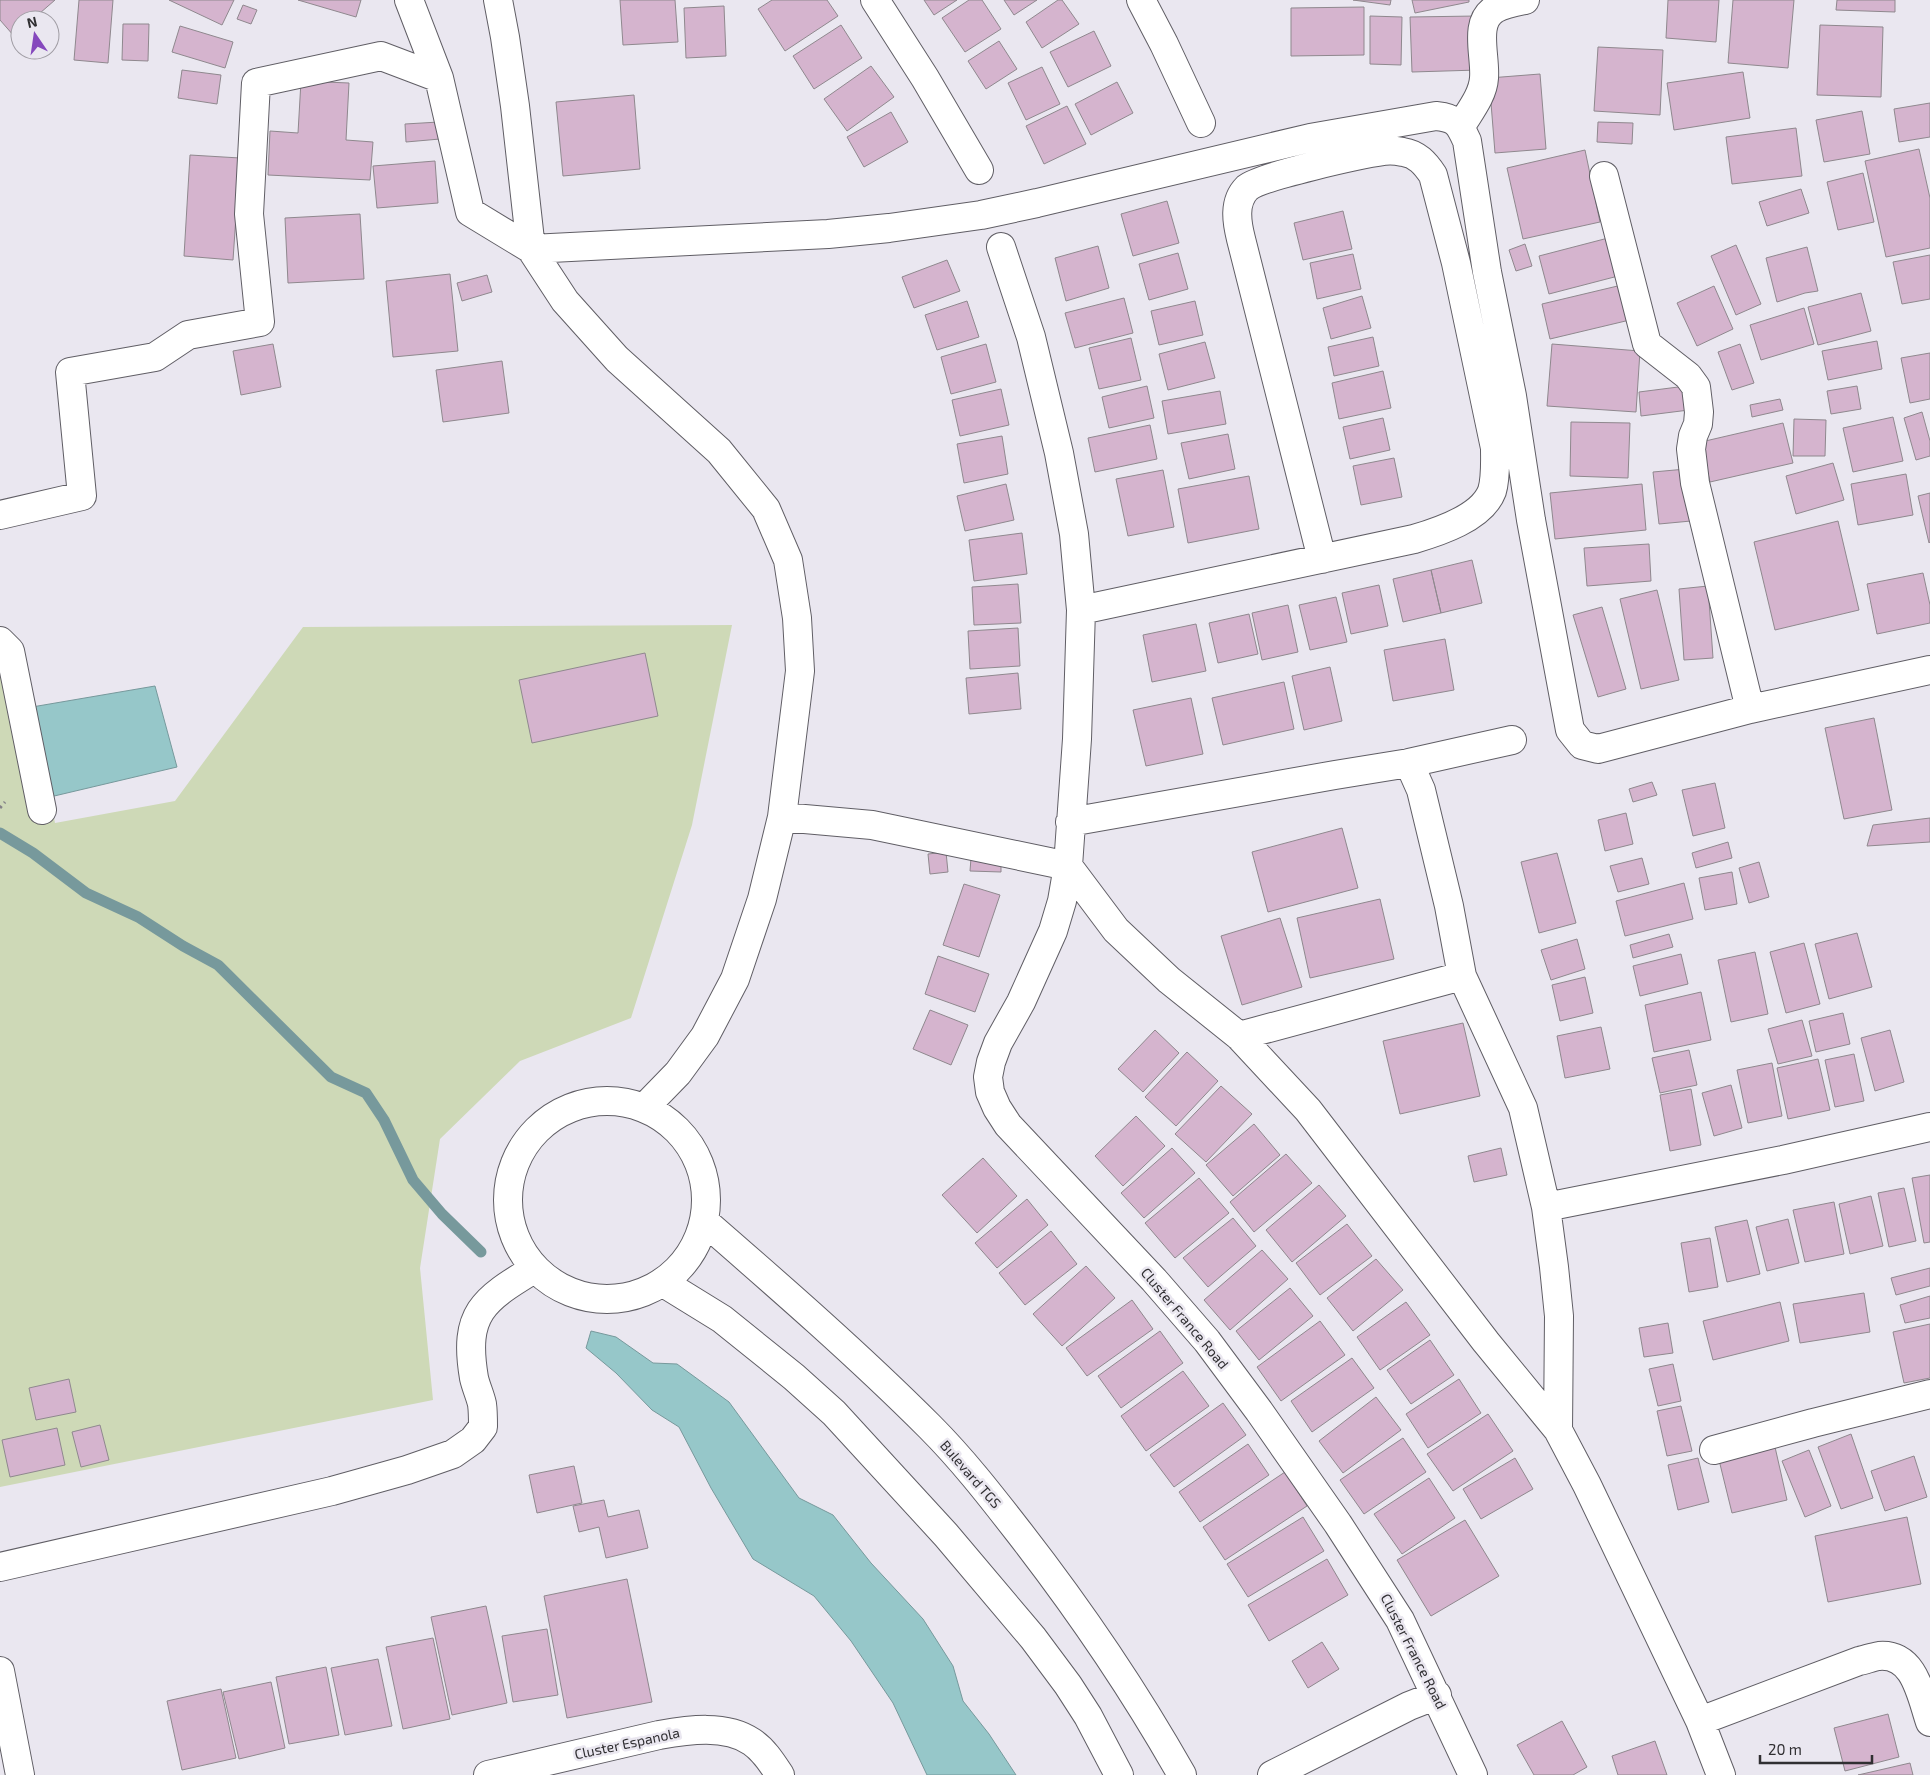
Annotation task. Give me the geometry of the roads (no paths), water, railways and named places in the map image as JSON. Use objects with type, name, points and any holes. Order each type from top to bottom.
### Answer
[{"type":"street","points":[[410,0],[440,78],[470,212],[531,249],[565,301],[617,359],[719,451],[766,509],[788,560],[797,618],[800,671],[782,817],[762,900],[735,979],[705,1036],[678,1073],[644,1108]]},
{"type":"street","points":[[498,0],[506,37],[514,96],[531,249]]},
{"type":"street","points":[[875,0],[978,170]]},
{"type":"street","points":[[1141,0],[1201,123]]},
{"type":"street","points":[[1460,126],[1481,91],[1484,78],[1482,24],[1487,15],[1496,8],[1525,0]]},
{"type":"street","points":[[0,515],[82,496],[70,372],[155,357],[188,335],[260,322],[249,214],[256,83],[381,56],[440,78]]},
{"type":"street","points":[[531,249],[828,234],[938,222],[1037,203],[1310,138],[1436,116],[1450,118],[1460,126],[1467,141],[1487,272],[1512,396],[1531,520],[1570,730],[1582,745],[1598,749],[1750,709],[1930,670]]},
{"type":"street","points":[[1081,610],[1414,539],[1441,531],[1462,520],[1480,506],[1491,492],[1495,476],[1495,448],[1456,262],[1433,175],[1426,164],[1416,156],[1404,152],[1387,151],[1369,154],[1282,175],[1248,188],[1238,204],[1236,220],[1322,558]]},
{"type":"street","points":[[1604,176],[1647,344],[1688,376],[1696,387],[1700,412],[1691,450],[1695,483],[1750,709]]},
{"type":"street","name":"Cluster France Road","points":[[1002,247],[1031,337],[1058,453],[1074,534],[1081,610],[1077,739],[1068,866],[1062,901],[1053,931],[1021,1002],[998,1043],[988,1077],[990,1092],[997,1108],[1008,1125],[1154,1280],[1206,1341],[1236,1380],[1376,1580],[1400,1620],[1437,1694],[1474,1775]]},
{"type":"street","points":[[0,641],[10,651],[42,810]]},
{"type":"street","points":[[1070,822],[1334,775],[1409,764],[1512,740]]},
{"type":"street","points":[[1409,764],[1421,790],[1449,906],[1462,976],[1523,1108],[1546,1207],[1559,1316],[1558,1430]]},
{"type":"street","points":[[782,817],[872,825],[1068,866],[1116,930],[1169,980],[1239,1036],[1308,1110],[1486,1342],[1558,1430],[1587,1485],[1700,1722],[1721,1775]]},
{"type":"street","points":[[1239,1036],[1462,976]]},
{"type":"street","points":[[615,1101],[644,1108],[668,1121],[688,1141],[701,1166],[706,1193],[704,1220],[690,1255],[662,1282],[630,1296],[596,1299],[562,1289],[534,1269],[517,1244],[508,1216],[508,1186],[516,1158],[533,1133],[556,1114],[584,1103],[615,1101]]},
{"type":"street","points":[[1546,1207],[1783,1160],[1930,1127]]},
{"type":"street","name":"Bulevard TGS","points":[[704,1220],[931,1428],[985,1489],[1057,1581],[1129,1689],[1182,1775]]},
{"type":"street","points":[[0,1567],[332,1491],[453,1454],[473,1440],[483,1427],[482,1406],[474,1380],[472,1354],[475,1322],[480,1309],[499,1290],[534,1269]]},
{"type":"street","points":[[662,1282],[722,1320],[794,1376],[834,1413],[964,1556],[1033,1638],[1068,1685],[1088,1716],[1120,1775]]},
{"type":"street","points":[[1714,1450],[1930,1394]]},
{"type":"street","points":[[1700,1722],[1859,1661],[1880,1656],[1894,1658],[1905,1664],[1912,1672],[1930,1722]]},
{"type":"street","points":[[0,1671],[20,1775]]},
{"type":"street","points":[[1272,1775],[1409,1706],[1437,1694]]},
{"type":"street","name":"Cluster Espanola","points":[[488,1775],[659,1734],[710,1730],[730,1732],[752,1741],[769,1758],[780,1775]]},
{"type":"water","points":[[155,686],[177,767],[50,797],[32,707]]},
{"type":"water","points":[[591,1331],[616,1337],[653,1363],[677,1364],[729,1402],[799,1498],[833,1515],[871,1563],[923,1619],[953,1666],[963,1701],[989,1734],[1016,1775],[927,1775],[893,1703],[851,1641],[814,1596],[753,1559],[711,1488],[679,1427],[652,1410],[616,1373],[586,1348]]},
{"type":"waterway","points":[[0,833],[33,853],[86,893],[138,917],[183,946],[218,965],[331,1077],[366,1093],[384,1120],[413,1180],[442,1214],[481,1252]]}]
